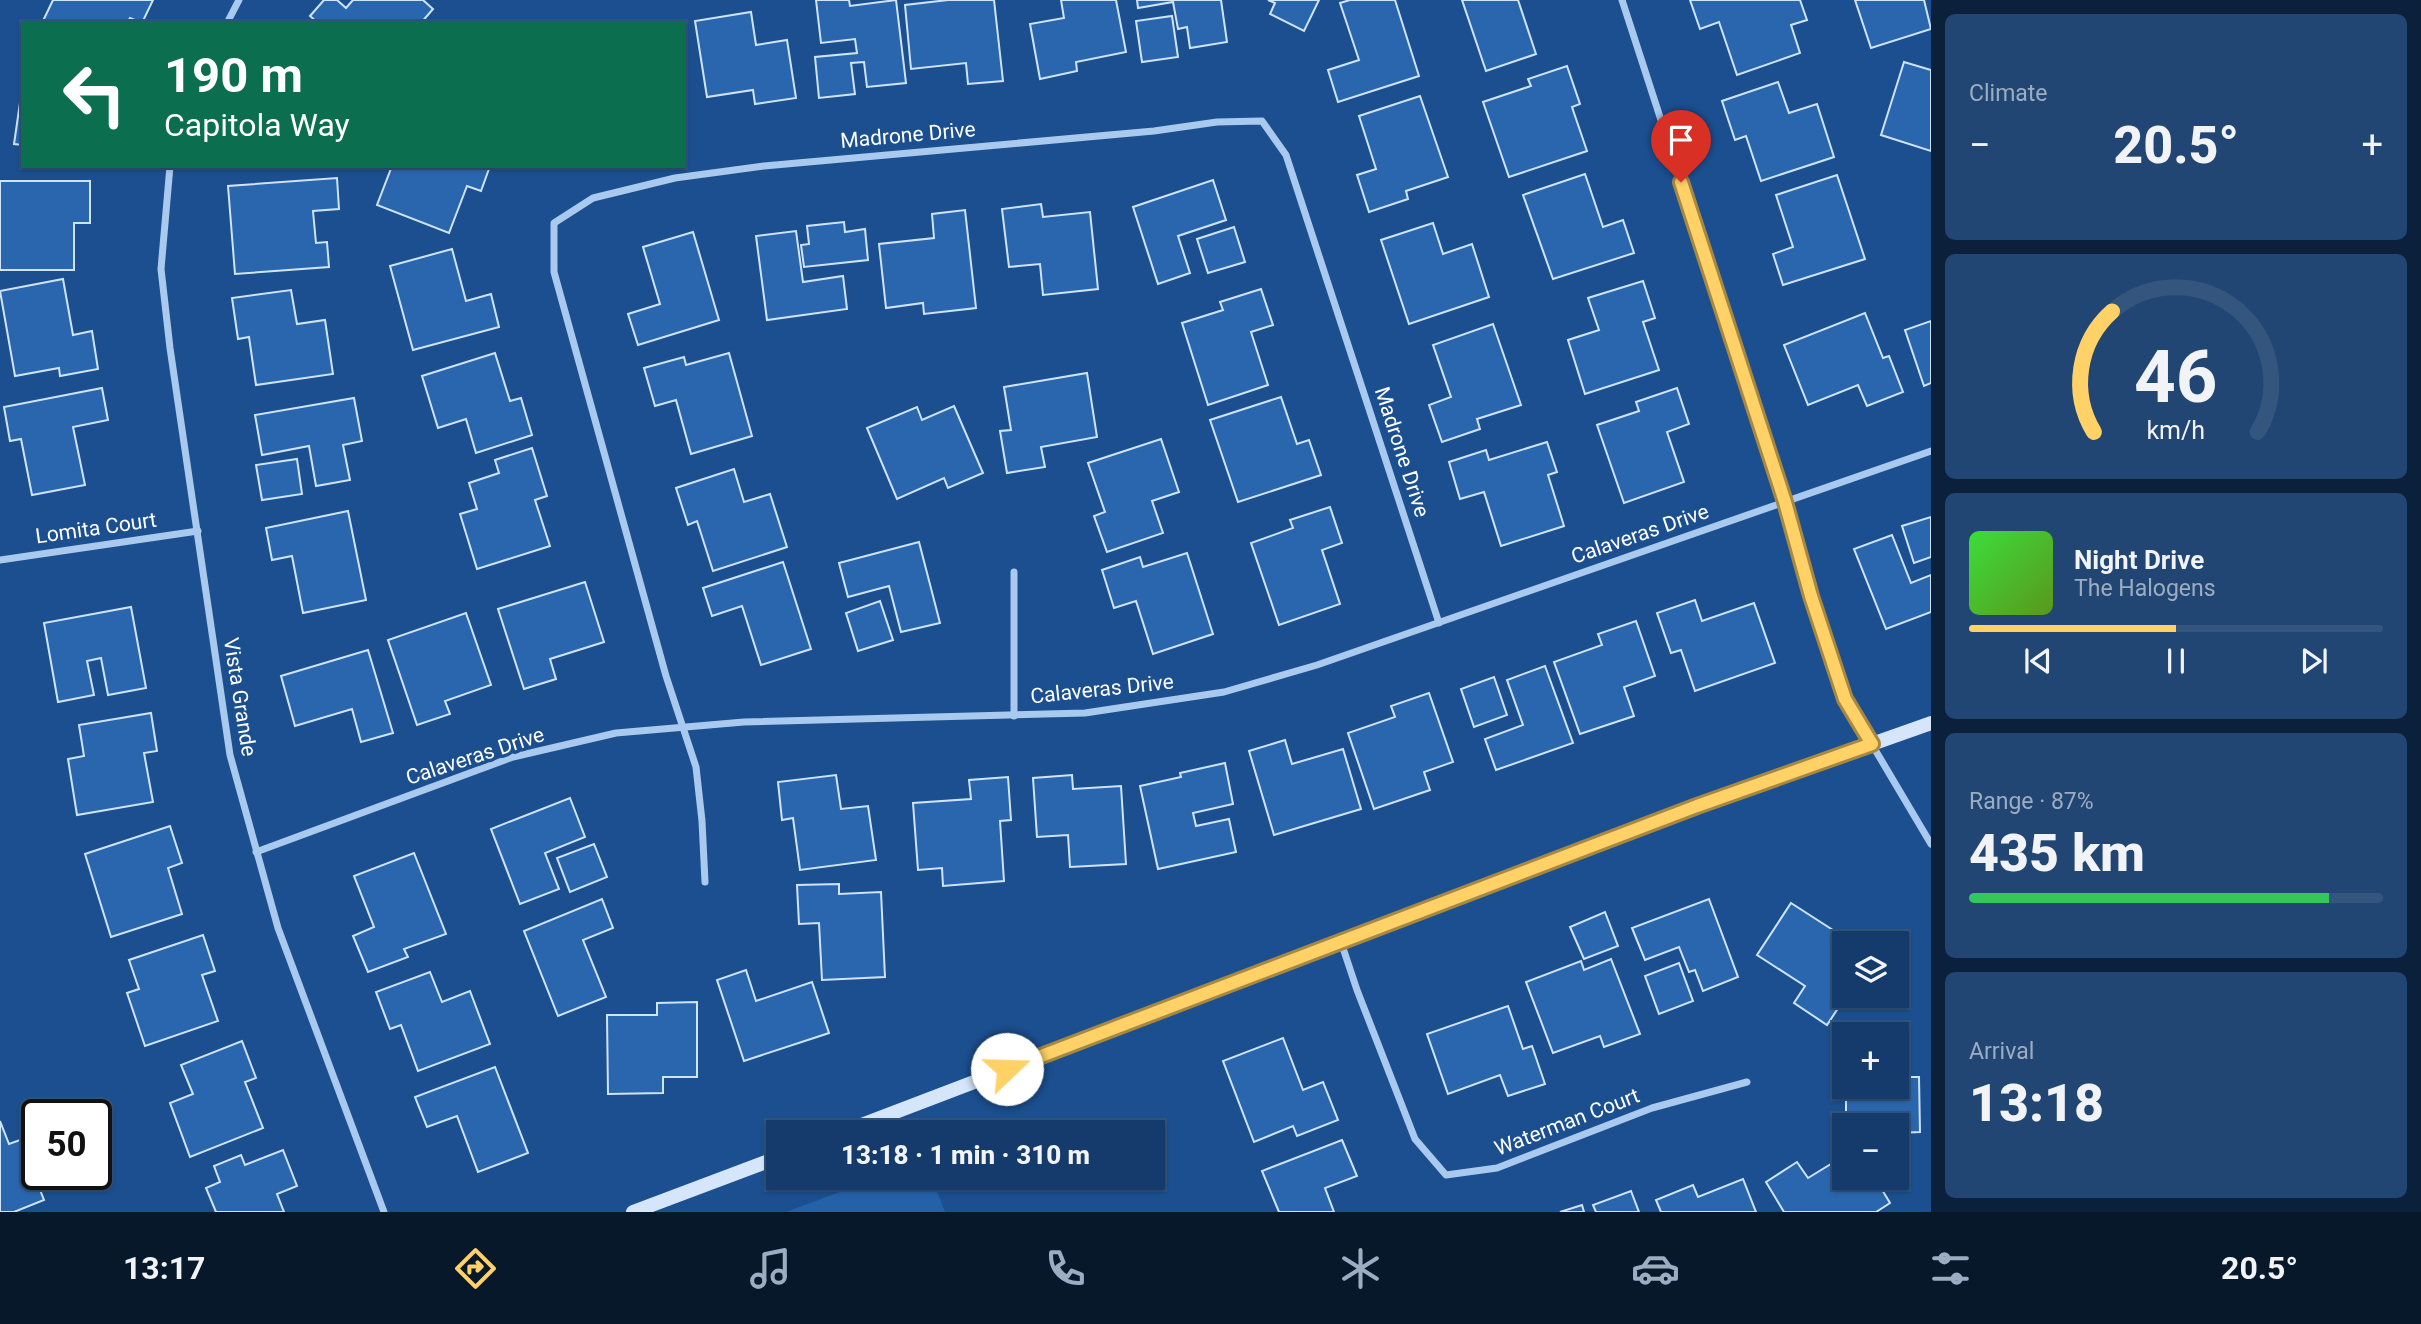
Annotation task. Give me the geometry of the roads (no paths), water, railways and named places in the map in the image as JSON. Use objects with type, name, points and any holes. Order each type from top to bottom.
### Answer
[{"type":"main road","points":[[874,1120],[1697,806],[1931,723]]},
{"type":"main road","points":[[633,1212],[766,1162]]},
{"type":"street","points":[[228,21],[239,0]]},
{"type":"street","points":[[1622,0],[1785,502],[1811,596],[1845,699],[1931,844]]},
{"type":"street","name":"Madrone Drive","points":[[682,726],[554,272],[554,223],[593,198],[675,178],[764,166],[1154,131],[1217,122],[1262,121],[1286,155],[1439,623]]},
{"type":"street","name":"Vista Grande","points":[[170,168],[161,269],[170,348],[230,755],[278,929],[384,1212]]},
{"type":"street","name":"Calaveras Drive","points":[[256,852],[513,757],[616,733],[682,726],[839,719],[1085,713],[1224,692],[1317,666],[1931,451]]},
{"type":"street","name":"Lomita Court","points":[[0,560],[198,531]]},
{"type":"street","points":[[1014,572],[1014,716]]},
{"type":"street","points":[[682,726],[696,767],[705,882]]},
{"type":"street","name":"Waterman Court","points":[[1341,941],[1357,990],[1415,1139],[1446,1175],[1497,1168],[1652,1108],[1746,1082]]}]
